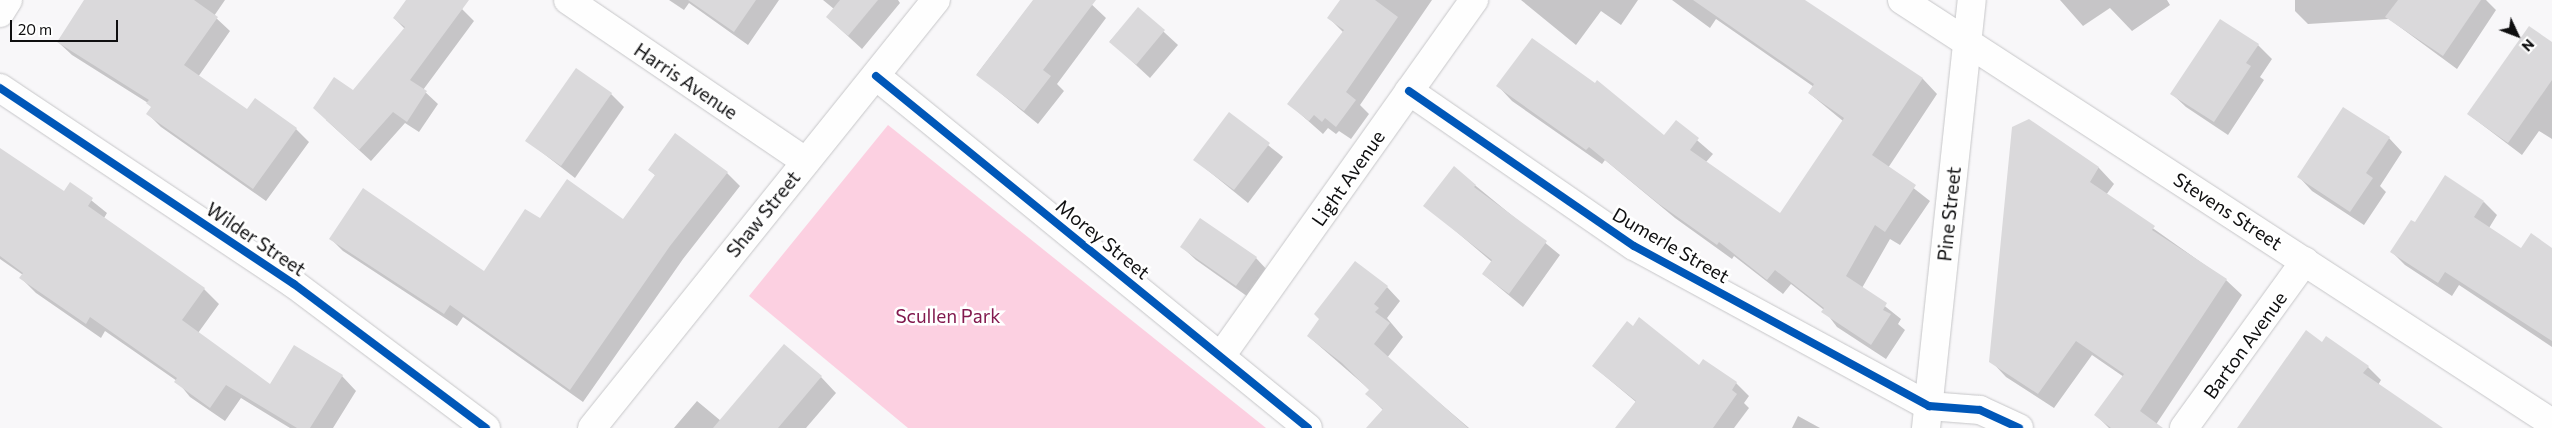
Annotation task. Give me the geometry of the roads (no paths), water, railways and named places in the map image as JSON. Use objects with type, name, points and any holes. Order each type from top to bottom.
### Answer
[{"type":"street","points":[[0,12],[8,0]]},
{"type":"street","name":"Harris Avenue","points":[[568,0],[805,162]]},
{"type":"street","name":"Shaw Street","points":[[592,428],[936,0]]},
{"type":"street","name":"Light Avenue","points":[[1221,356],[1474,0]]},
{"type":"street","name":"Stevens Street","points":[[1902,0],[2305,261],[2552,424]]},
{"type":"street","name":"Pine Street","points":[[1928,417],[1972,0]]},
{"type":"street","name":"Morey Street","points":[[876,76],[1308,428]]},
{"type":"street","name":"Wilder Street","points":[[0,88],[294,284],[486,428]]},
{"type":"street","name":"Dumerle Street","points":[[1409,91],[1634,246],[1928,417]]},
{"type":"street","name":"Barton Avenue","points":[[2184,428],[2305,261]]},
{"type":"street","points":[[1928,417],[1980,410],[2019,428]]},
{"type":"park label","name":"Scullen Park","points":[[948,316]]}]
